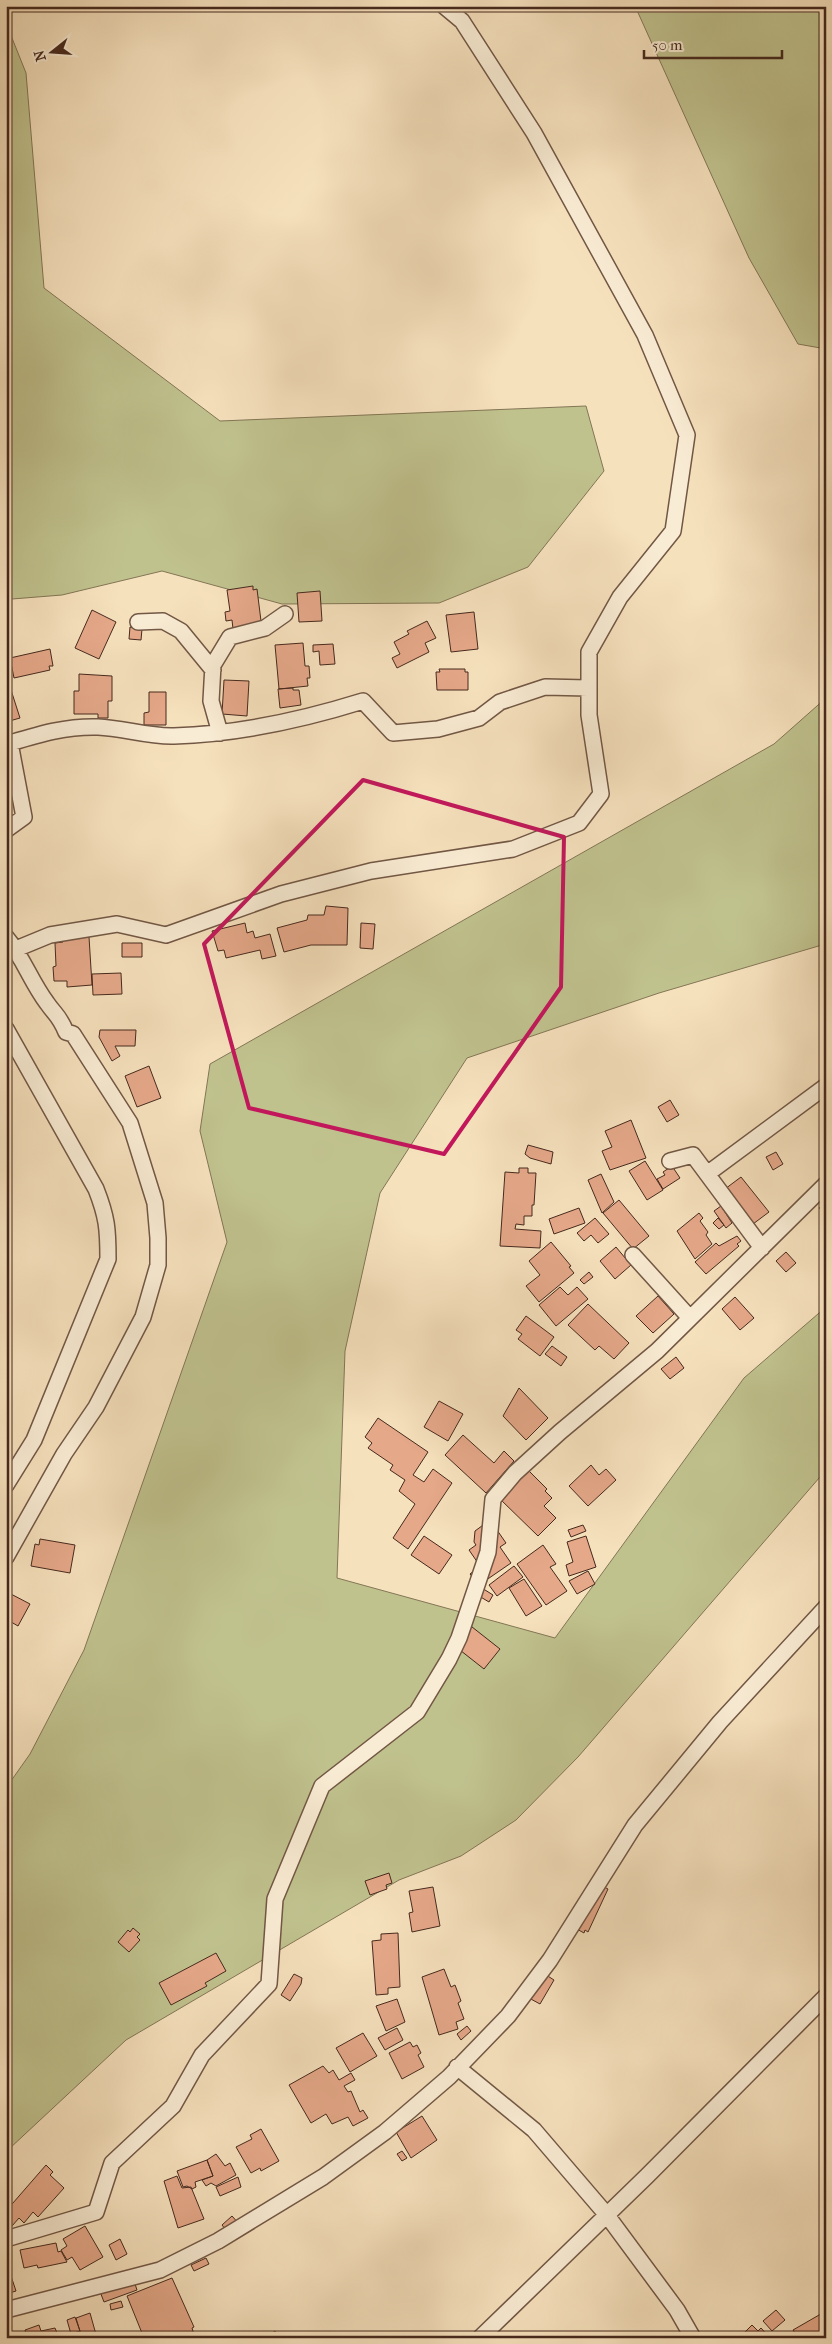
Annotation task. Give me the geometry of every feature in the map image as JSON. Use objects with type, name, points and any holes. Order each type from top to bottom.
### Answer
[{"type":"street","points":[[16,949],[50,935],[117,924],[166,935],[281,894],[371,871],[514,849],[579,823],[601,794],[589,715],[589,652],[620,597],[673,531],[687,435],[645,335],[534,133],[462,21],[444,6]]},
{"type":"street","points":[[220,733],[211,701],[213,665],[230,637],[265,628],[286,614]]},
{"type":"street","points":[[138,622],[163,621],[181,631],[213,670]]},
{"type":"street","points":[[6,830],[24,817],[10,743],[62,728],[99,727],[171,736],[220,733],[316,715],[363,701],[393,733],[438,729],[479,718],[500,702],[545,687],[588,688]]},
{"type":"street","points":[[6,937],[16,949],[47,1004],[60,1016],[66,1032],[73,1034],[130,1123],[155,1203],[158,1238],[158,1266],[143,1317],[96,1407],[64,1454],[6,1557]]},
{"type":"street","points":[[6,1029],[96,1189],[106,1212],[108,1227],[108,1259],[34,1440],[6,1485]]},
{"type":"street","points":[[707,1174],[826,1086]]},
{"type":"street","points":[[670,1161],[693,1155],[762,1248]]},
{"type":"street","points":[[6,2239],[96,2212],[112,2163],[173,2106],[202,2055],[269,1984],[275,1899],[322,1786],[417,1712],[449,1659],[459,1638],[488,1552],[493,1499],[515,1473],[560,1432],[657,1351],[826,1184]]},
{"type":"street","points":[[633,1255],[690,1318]]},
{"type":"street","points":[[6,2310],[160,2270],[218,2241],[323,2177],[385,2132],[449,2077],[508,2016],[550,1960],[635,1826],[720,1722],[826,1607]]},
{"type":"street","points":[[480,2338],[647,2176],[826,1996]]},
{"type":"street","points":[[457,2067],[534,2130],[606,2214],[677,2310],[693,2338]]},
{"type":"highlighted area","points":[[363,780],[564,837],[561,987],[444,1154],[249,1108],[204,944]]},
{"type":"green space","points":[[635,6],[826,6],[826,349],[798,344],[749,258]]},
{"type":"green space","points":[[6,23],[26,73],[44,288],[220,421],[586,406],[604,471],[528,567],[439,603],[282,604],[162,571],[62,595],[12,599],[6,597]]},
{"type":"green space","points":[[826,698],[826,941],[822,945],[659,993],[467,1058],[380,1193],[345,1351],[337,1578],[555,1638],[744,1378],[826,1307],[826,1470],[578,1757],[516,1820],[461,1856],[399,1880],[126,2040],[9,2149],[6,2145],[6,1788],[30,1754],[84,1650],[227,1242],[200,1131],[210,1064],[774,744]]},
{"type":"building","points":[[253,586],[253,590],[257,589],[261,621],[258,624],[233,629],[232,620],[226,621],[225,612],[230,611],[227,590]]},
{"type":"building","points":[[320,591],[322,621],[299,622],[297,593]]},
{"type":"building","points":[[92,610],[116,622],[99,659],[75,648]]},
{"type":"building","points":[[474,612],[478,649],[451,652],[446,615]]},
{"type":"building","points":[[427,621],[436,638],[425,643],[429,652],[397,668],[392,658],[400,654],[394,642],[409,634],[407,631]]},
{"type":"building","points":[[130,627],[142,629],[141,640],[129,639]]},
{"type":"building","points":[[303,643],[305,666],[309,666],[310,678],[307,678],[308,686],[279,689],[275,645]]},
{"type":"building","points":[[333,644],[335,664],[320,665],[319,651],[313,652],[313,645]]},
{"type":"building","points":[[50,649],[53,666],[49,666],[50,670],[14,678],[10,658]]},
{"type":"building","points":[[439,669],[465,669],[465,672],[468,672],[468,690],[437,690],[436,672],[440,672]]},
{"type":"building","points":[[79,674],[112,676],[112,701],[108,701],[108,718],[98,718],[98,714],[74,714],[74,691],[79,691]]},
{"type":"building","points":[[224,680],[249,681],[247,716],[222,714]]},
{"type":"building","points":[[293,688],[293,690],[299,690],[301,705],[280,708],[278,689]]},
{"type":"building","points":[[11,690],[20,718],[6,722],[6,691]]},
{"type":"building","points":[[149,692],[166,692],[166,725],[144,725],[144,713],[149,712]]},
{"type":"building","points":[[326,906],[348,908],[347,945],[311,945],[284,952],[277,928],[307,920],[308,915],[324,915]]},
{"type":"building","points":[[245,923],[247,933],[253,931],[255,938],[270,934],[276,956],[262,959],[260,950],[226,958],[224,950],[218,951],[212,931]]},
{"type":"building","points":[[361,923],[375,924],[373,949],[360,948]]},
{"type":"building","points":[[89,937],[92,985],[67,987],[67,981],[54,981],[53,967],[56,966],[55,943],[63,942],[63,938]]},
{"type":"building","points":[[122,943],[142,943],[142,957],[122,957]]},
{"type":"building","points":[[121,973],[122,994],[93,995],[92,974]]},
{"type":"building","points":[[100,1030],[136,1030],[135,1046],[115,1046],[120,1056],[112,1061],[99,1037]]},
{"type":"building","points":[[149,1066],[161,1098],[137,1107],[125,1076]]},
{"type":"building","points":[[670,1100],[679,1115],[667,1122],[658,1107]]},
{"type":"building","points":[[631,1120],[646,1158],[610,1170],[602,1151],[612,1147],[605,1131]]},
{"type":"building","points":[[528,1145],[553,1152],[551,1164],[530,1158],[525,1154]]},
{"type":"building","points":[[776,1152],[783,1164],[773,1170],[766,1157]]},
{"type":"building","points":[[645,1161],[663,1190],[647,1200],[629,1171]]},
{"type":"building","points":[[672,1166],[680,1178],[663,1189],[657,1179],[665,1175],[663,1172]]},
{"type":"building","points":[[519,1168],[528,1168],[528,1173],[536,1173],[534,1205],[532,1205],[532,1216],[524,1216],[524,1225],[516,1224],[515,1229],[541,1231],[540,1248],[500,1246],[505,1172],[519,1173]]},
{"type":"building","points":[[601,1174],[614,1202],[602,1213],[588,1180]]},
{"type":"building","points":[[741,1177],[769,1212],[749,1227],[721,1192]]},
{"type":"building","points":[[619,1200],[649,1236],[633,1249],[603,1213]]},
{"type":"building","points":[[825,1202],[826,1209],[823,1212],[819,1208]]},
{"type":"building","points":[[721,1206],[732,1223],[726,1228],[714,1211]]},
{"type":"building","points":[[579,1208],[585,1223],[554,1234],[549,1219]]},
{"type":"building","points":[[699,1213],[703,1218],[700,1221],[708,1232],[706,1235],[712,1244],[695,1259],[677,1231]]},
{"type":"building","points":[[595,1218],[609,1234],[598,1243],[591,1235],[584,1241],[577,1233]]},
{"type":"building","points":[[718,1218],[724,1225],[719,1229],[713,1223]]},
{"type":"building","points":[[737,1236],[741,1241],[737,1244],[739,1246],[706,1274],[695,1262],[716,1243],[719,1246]]},
{"type":"building","points":[[551,1242],[571,1266],[569,1267],[574,1273],[539,1302],[526,1286],[540,1275],[529,1261]]},
{"type":"building","points":[[616,1247],[631,1265],[615,1279],[600,1261]]},
{"type":"building","points":[[786,1252],[796,1263],[786,1272],[776,1261]]},
{"type":"building","points":[[589,1272],[593,1277],[584,1284],[580,1280]]},
{"type":"building","points":[[560,1287],[568,1295],[577,1287],[588,1299],[556,1326],[539,1305]]},
{"type":"building","points":[[658,1296],[674,1314],[653,1333],[636,1316]]},
{"type":"building","points":[[735,1297],[754,1318],[740,1330],[722,1309]]},
{"type":"building","points":[[588,1304],[629,1343],[614,1359],[599,1346],[595,1350],[568,1325]]},
{"type":"building","points":[[526,1316],[554,1337],[540,1356],[518,1339],[522,1334],[516,1330]]},
{"type":"building","points":[[552,1346],[567,1357],[561,1366],[545,1354]]},
{"type":"building","points":[[676,1357],[684,1368],[670,1379],[661,1369]]},
{"type":"building","points":[[519,1388],[548,1418],[526,1440],[503,1416]]},
{"type":"building","points":[[439,1401],[463,1414],[448,1441],[424,1427]]},
{"type":"building","points":[[378,1418],[428,1452],[413,1475],[424,1482],[433,1469],[452,1483],[408,1549],[393,1538],[415,1504],[399,1491],[405,1480],[390,1470],[393,1465],[368,1448],[372,1443],[365,1437]]},
{"type":"building","points":[[463,1435],[494,1463],[504,1451],[514,1461],[486,1493],[445,1455]]},
{"type":"building","points":[[591,1465],[599,1475],[606,1469],[616,1480],[588,1506],[569,1486]]},
{"type":"building","points":[[528,1470],[547,1489],[545,1491],[552,1498],[544,1506],[556,1518],[538,1536],[500,1499]]},
{"type":"building","points":[[490,1520],[506,1543],[500,1547],[511,1563],[479,1585],[470,1574],[480,1566],[469,1550],[476,1545],[474,1542],[475,1531]]},
{"type":"building","points":[[583,1525],[586,1531],[571,1537],[568,1530]]},
{"type":"building","points":[[424,1536],[452,1555],[439,1574],[411,1555]]},
{"type":"building","points":[[586,1536],[596,1567],[569,1576],[566,1565],[573,1562],[567,1542]]},
{"type":"building","points":[[40,1539],[75,1545],[70,1573],[31,1566],[35,1544],[39,1545]]},
{"type":"building","points":[[543,1545],[556,1564],[550,1567],[567,1591],[546,1605],[517,1564]]},
{"type":"building","points":[[514,1566],[523,1577],[497,1596],[489,1585]]},
{"type":"building","points":[[588,1571],[595,1584],[577,1594],[569,1581]]},
{"type":"building","points":[[524,1579],[542,1606],[526,1616],[509,1588]]},
{"type":"building","points":[[474,1583],[493,1595],[489,1602],[469,1590]]},
{"type":"building","points":[[9,1593],[30,1604],[18,1626],[6,1619],[6,1598]]},
{"type":"building","points":[[467,1623],[500,1649],[484,1669],[451,1643]]},
{"type":"building","points":[[389,1873],[392,1883],[386,1885],[387,1889],[370,1895],[365,1881]]},
{"type":"building","points":[[591,1880],[608,1889],[588,1932],[585,1930],[584,1933],[575,1928],[577,1904]]},
{"type":"building","points":[[433,1887],[440,1926],[412,1932],[409,1913],[413,1912],[409,1891]]},
{"type":"building","points":[[133,1928],[140,1934],[137,1937],[140,1940],[129,1952],[118,1942],[128,1930],[130,1932]]},
{"type":"building","points":[[398,1933],[400,1987],[388,1988],[388,1994],[376,1995],[372,1941],[381,1940],[381,1934]]},
{"type":"building","points":[[216,1953],[226,1971],[205,1983],[207,1986],[171,2005],[159,1983]]},
{"type":"building","points":[[444,1969],[451,1987],[455,1985],[461,2001],[458,2003],[464,2019],[456,2022],[458,2029],[439,2035],[422,1977]]},
{"type":"building","points":[[543,1973],[554,1980],[540,2004],[529,1998]]},
{"type":"building","points":[[294,1974],[302,1978],[301,1984],[290,2001],[281,1995]]},
{"type":"building","points":[[397,1999],[405,2022],[386,2031],[376,2006]]},
{"type":"building","points":[[467,2026],[471,2031],[461,2040],[457,2034]]},
{"type":"building","points":[[397,2028],[403,2040],[385,2050],[378,2038]]},
{"type":"building","points":[[363,2033],[377,2056],[350,2072],[336,2048]]},
{"type":"building","points":[[410,2042],[413,2047],[417,2045],[421,2053],[418,2055],[424,2067],[402,2079],[389,2053]]},
{"type":"building","points":[[323,2066],[329,2073],[333,2070],[339,2080],[351,2073],[355,2080],[344,2086],[348,2092],[351,2091],[360,2112],[363,2110],[368,2118],[353,2126],[348,2117],[332,2124],[326,2114],[311,2123],[289,2085]]},
{"type":"building","points":[[422,2116],[437,2140],[411,2158],[396,2132]]},
{"type":"building","points":[[261,2129],[279,2161],[261,2171],[260,2168],[251,2173],[236,2147],[252,2139],[250,2135]]},
{"type":"building","points":[[402,2151],[407,2158],[402,2161],[397,2154]]},
{"type":"building","points":[[216,2154],[225,2166],[230,2163],[236,2175],[216,2186],[211,2183],[206,2186],[202,2180],[213,2176],[207,2160]]},
{"type":"building","points":[[207,2160],[213,2176],[195,2182],[196,2187],[192,2189],[187,2186],[183,2187],[177,2171]]},
{"type":"building","points":[[46,2165],[53,2172],[50,2175],[64,2188],[38,2217],[33,2212],[24,2223],[19,2218],[12,2226],[6,2220],[6,2211]]},
{"type":"building","points":[[177,2176],[182,2188],[191,2187],[204,2219],[178,2228],[164,2181]]},
{"type":"building","points":[[238,2177],[241,2187],[220,2196],[216,2187]]},
{"type":"building","points":[[232,2216],[240,2225],[229,2234],[222,2225]]},
{"type":"building","points":[[85,2226],[103,2257],[80,2270],[72,2257],[67,2260],[61,2250],[67,2246],[63,2239]]},
{"type":"building","points":[[120,2239],[127,2254],[116,2260],[109,2245]]},
{"type":"building","points":[[56,2243],[58,2252],[61,2251],[67,2262],[38,2268],[37,2265],[24,2268],[20,2250]]},
{"type":"building","points":[[206,2258],[209,2264],[194,2271],[191,2265]]},
{"type":"building","points":[[6,2261],[16,2291],[6,2294]]},
{"type":"building","points":[[133,2278],[137,2290],[104,2302],[99,2289]]},
{"type":"building","points":[[172,2278],[194,2327],[192,2328],[195,2338],[144,2338],[127,2296]]},
{"type":"building","points":[[121,2301],[123,2307],[111,2310],[110,2304]]},
{"type":"building","points":[[776,2310],[785,2320],[772,2331],[763,2321]]},
{"type":"building","points":[[826,2311],[826,2338],[801,2338],[800,2336],[798,2338],[793,2330]]},
{"type":"building","points":[[90,2313],[97,2338],[82,2338],[76,2318]]},
{"type":"building","points":[[75,2317],[80,2331],[71,2334],[67,2320]]},
{"type":"building","points":[[39,2325],[41,2331],[55,2328],[59,2338],[27,2338],[25,2330]]},
{"type":"building","points":[[752,2325],[758,2331],[761,2328],[770,2338],[739,2338]]},
{"type":"building","points":[[275,2331],[280,2338],[265,2338]]}]
